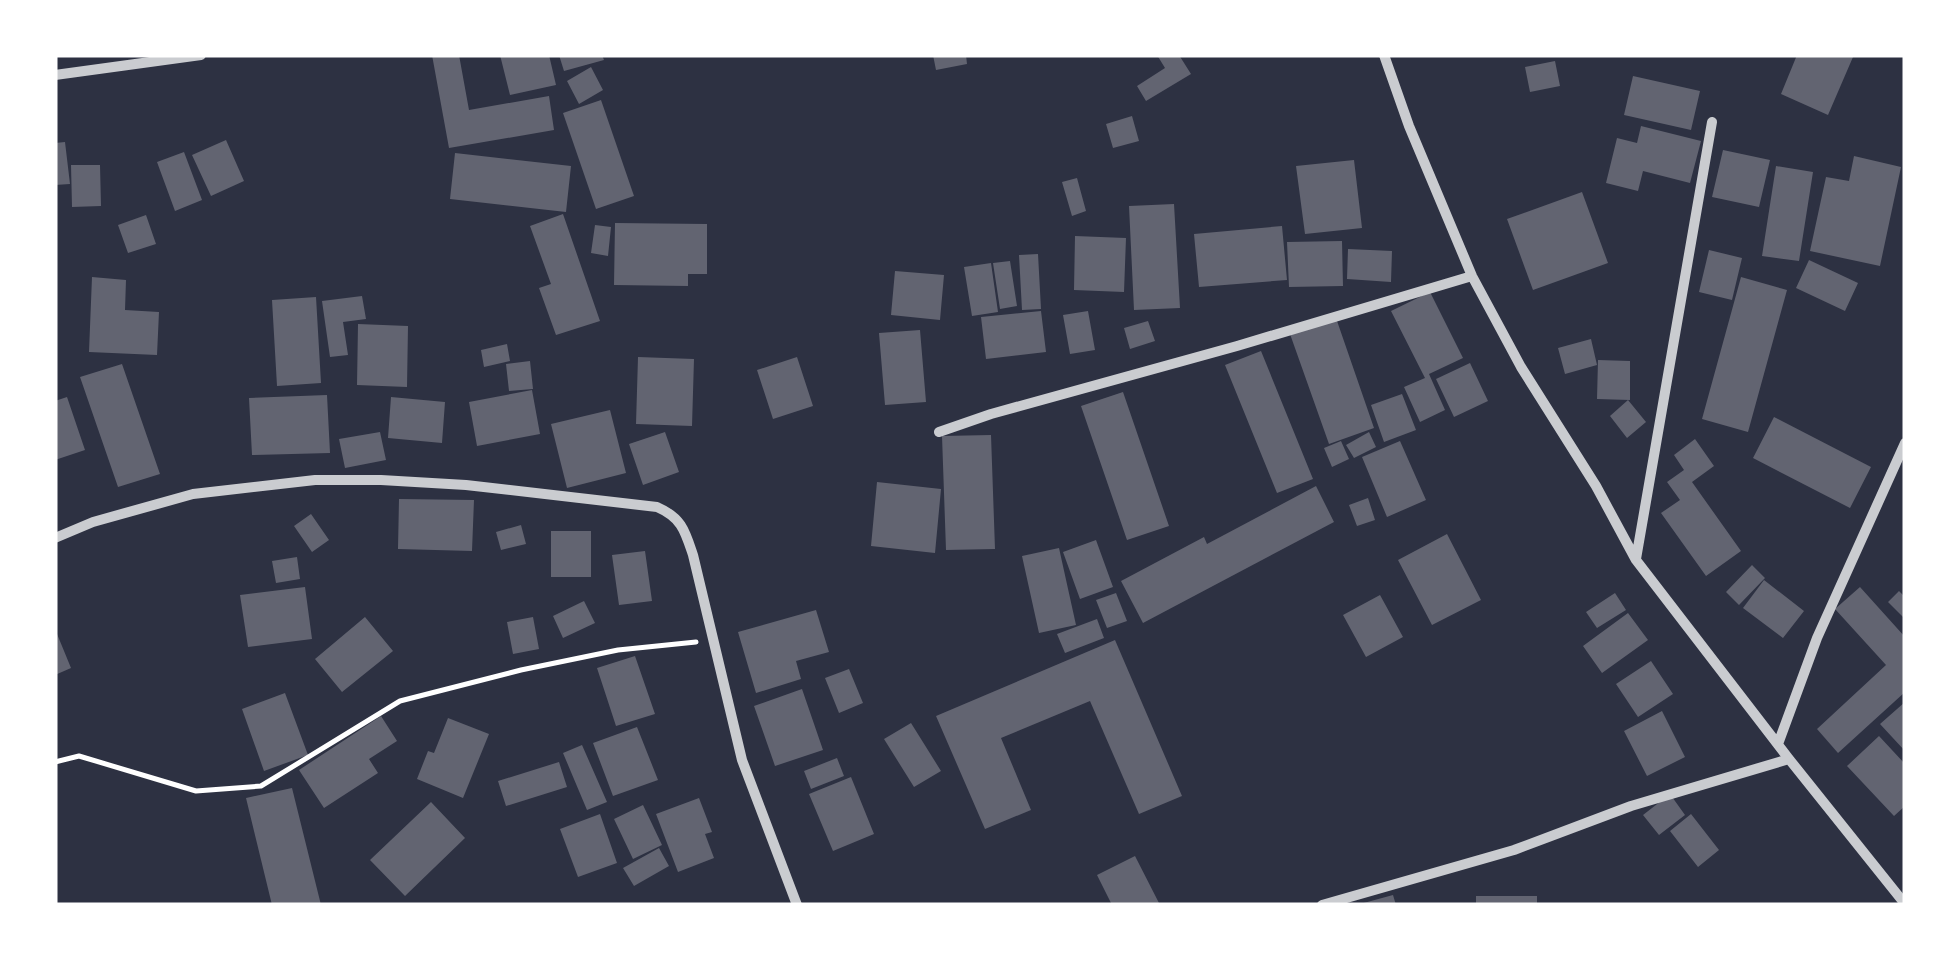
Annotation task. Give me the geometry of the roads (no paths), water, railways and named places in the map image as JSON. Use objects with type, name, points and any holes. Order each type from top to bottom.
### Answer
[{"type":"street","points":[[55,75],[201,55]]},
{"type":"street","points":[[1384,55],[1472,276],[1521,367],[1596,486],[1636,560],[1905,904]]},
{"type":"street","points":[[1636,560],[1712,122]]},
{"type":"street","points":[[939,432],[1472,276]]},
{"type":"street","points":[[1778,744],[1817,638],[1905,443]]},
{"type":"street","points":[[55,538],[93,522],[193,494],[315,480],[466,485],[657,506],[672,513],[684,529],[742,760],[797,905]]},
{"type":"street","points":[[1322,905],[1514,850],[1631,806],[1788,759]]}]
